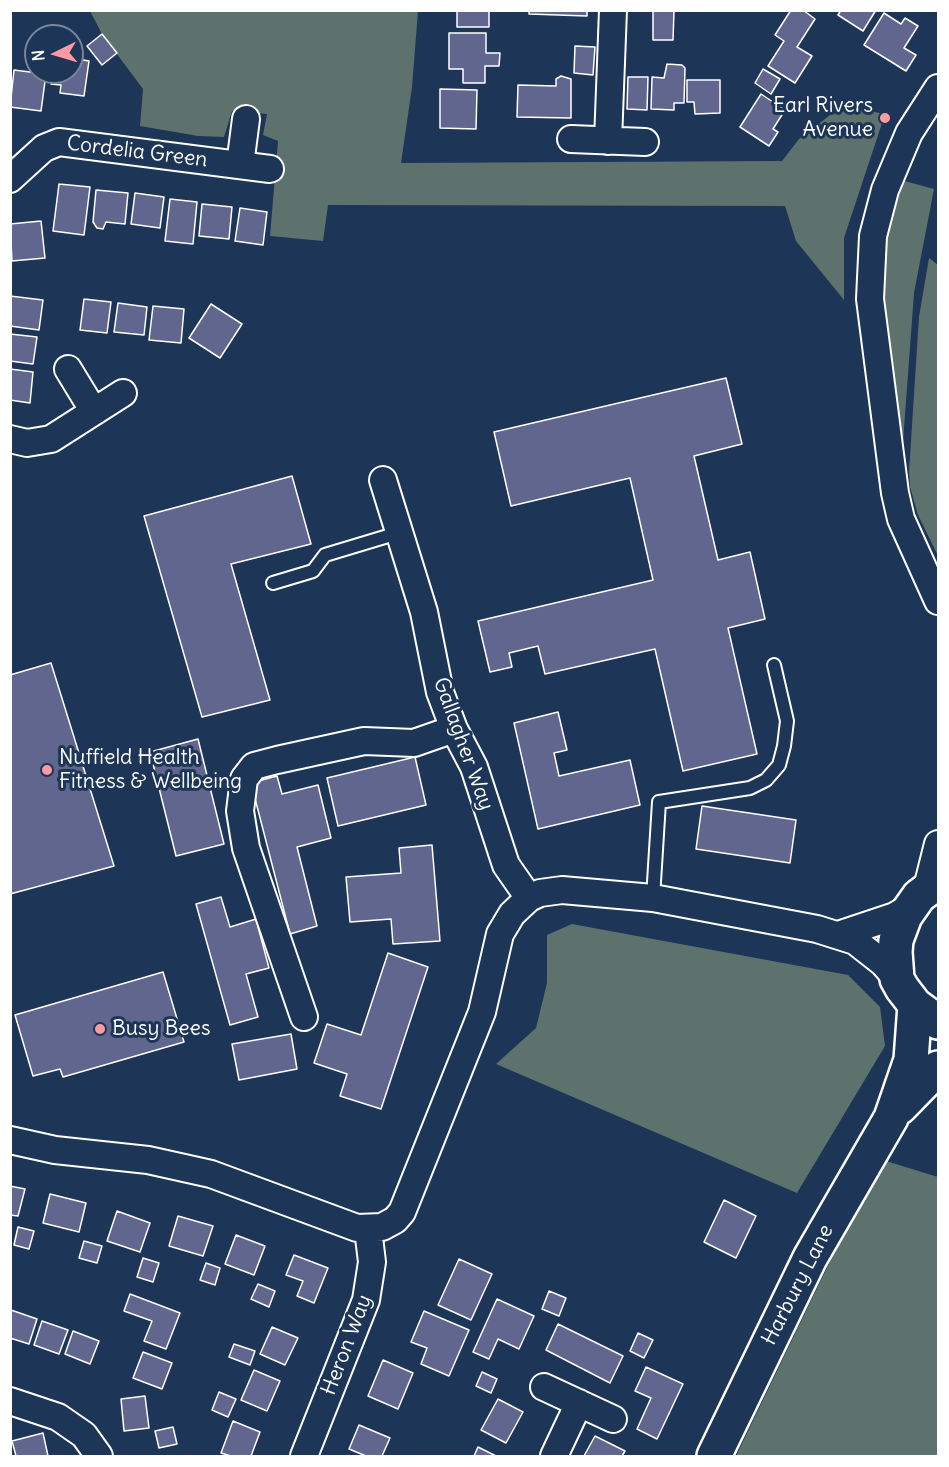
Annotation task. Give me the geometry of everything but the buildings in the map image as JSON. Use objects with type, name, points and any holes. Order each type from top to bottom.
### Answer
[{"type":"street","points":[[608,141],[614,10]]},
{"type":"street","points":[[937,86],[906,138],[885,190],[873,236],[870,299],[889,454],[901,519],[939,601]]},
{"type":"street","points":[[240,165],[246,119]]},
{"type":"street","points":[[571,139],[645,142]]},
{"type":"street","name":"Cordelia Green","points":[[10,179],[44,148],[59,142],[270,169]]},
{"type":"street","points":[[68,369],[93,410]]},
{"type":"street","points":[[10,439],[27,443],[51,439],[93,410],[123,393]]},
{"type":"street","name":"Gallagher Way","points":[[382,480],[424,612],[440,692],[454,729],[474,767],[506,865],[529,898]]},
{"type":"street","points":[[304,1017],[246,848],[240,811],[244,778],[254,766],[277,760],[364,741],[414,743],[454,729]]},
{"type":"street","points":[[897,979],[896,940],[899,927],[926,892],[939,844]]},
{"type":"street","points":[[10,1140],[55,1150],[148,1160],[211,1174],[347,1226],[368,1229],[382,1227],[395,1221],[408,1200],[482,1012],[500,934],[512,914],[529,898],[540,893],[562,890],[653,898],[736,912],[841,934],[874,956],[927,1014]]},
{"type":"street","points":[[841,934],[895,916],[926,892]]},
{"type":"street","name":"Harbury Lane","points":[[714,1456],[810,1258],[891,1118],[927,1014]]},
{"type":"street","name":"Harbury Lane","points":[[891,1118],[939,1068]]},
{"type":"street","name":"Heron Way","points":[[304,1456],[366,1300],[372,1262],[368,1229]]},
{"type":"street","points":[[544,1388],[613,1419]]},
{"type":"street","points":[[10,1401],[64,1420],[84,1435],[99,1456]]},
{"type":"street","points":[[554,1456],[579,1403]]},
{"type":"lane","points":[[273,583],[313,571],[326,555],[398,533]]},
{"type":"lane","points":[[653,898],[659,802],[750,788],[766,780],[779,765],[787,721],[774,665]]},
{"type":"green space","points":[[90,11],[418,11],[412,87],[401,163],[782,161],[799,139],[830,115],[854,108],[885,114],[844,238],[844,300],[796,241],[785,206],[328,205],[323,241],[270,236],[278,141],[263,135],[267,114],[232,111],[224,137],[198,136],[140,126],[143,89],[102,34]]},
{"type":"green space","points":[[901,180],[934,189],[914,293],[903,442],[899,441],[882,298],[888,224]]},
{"type":"green space","points":[[929,258],[938,265],[938,556],[918,515],[910,487],[909,472],[919,317]]},
{"type":"green space","points":[[572,924],[848,975],[880,1007],[885,1046],[797,1193],[496,1064],[536,1028],[547,983],[547,935]]},
{"type":"green space","points":[[886,1161],[938,1177],[938,1456],[736,1456],[850,1220]]},
{"type":"place","name":"Earl Rivers Avenue","points":[[885,118]]},
{"type":"place","name":"Nuffield Health Fitness & Wellbeing","points":[[47,770]]},
{"type":"place","name":"Busy Bees","points":[[100,1029]]}]
